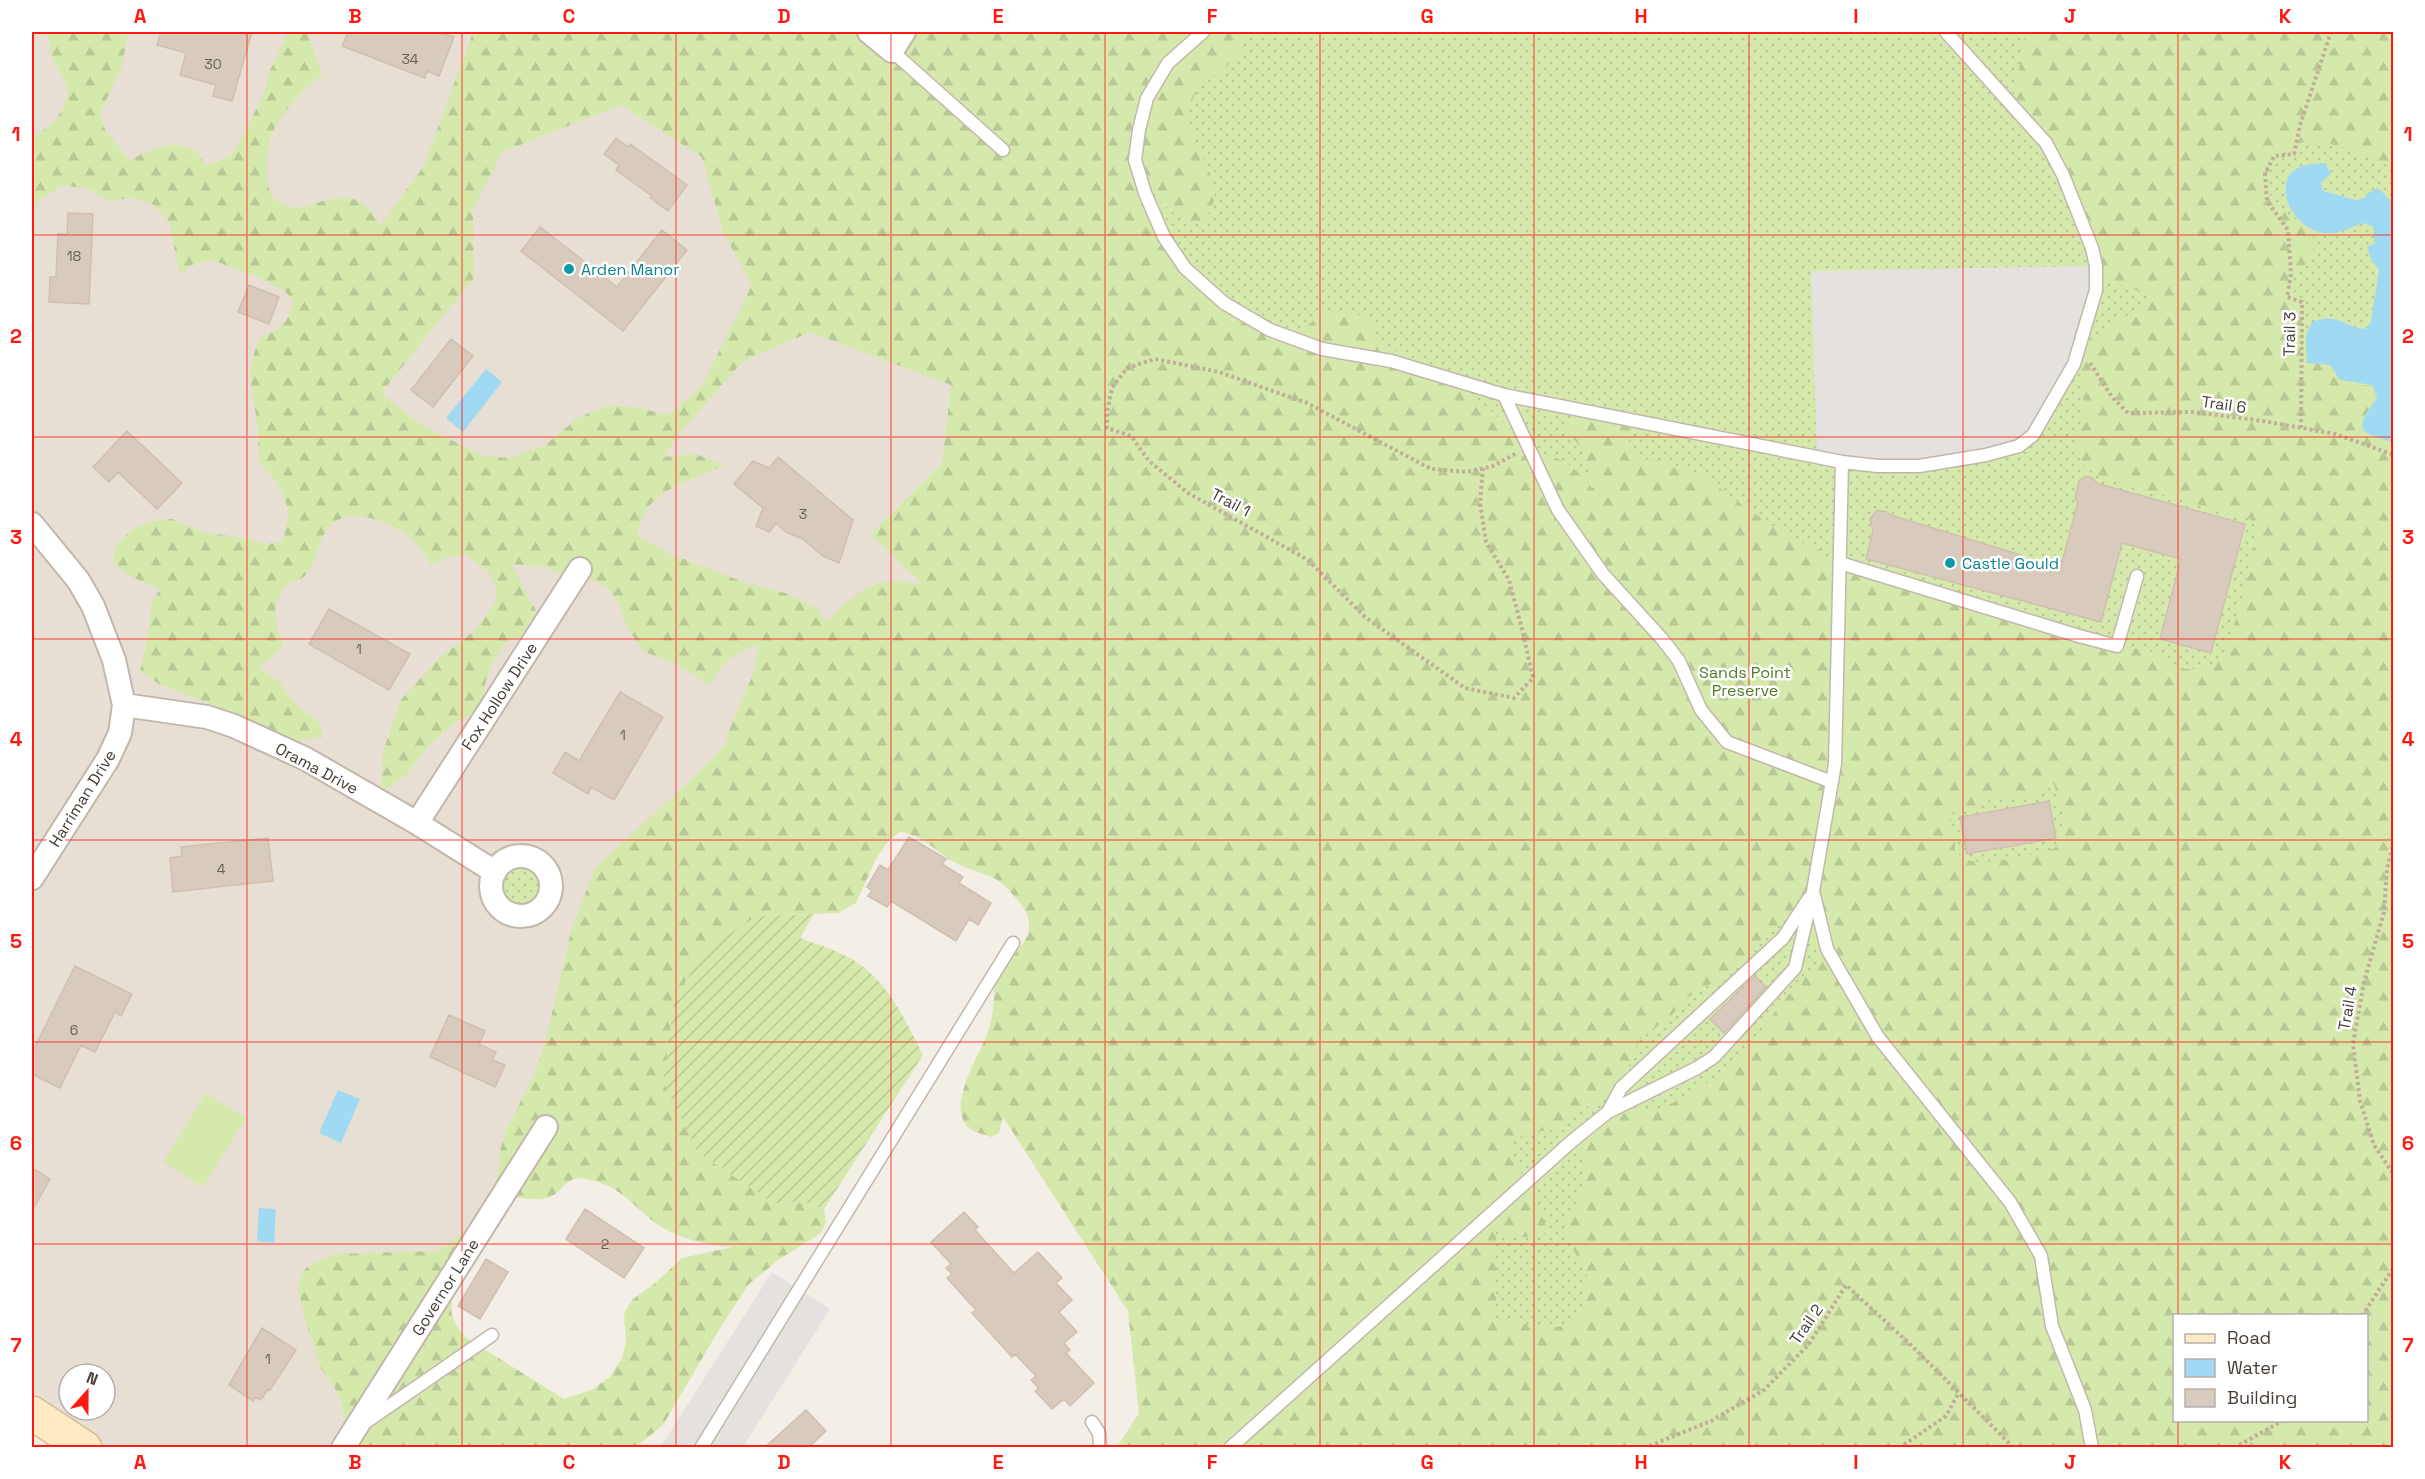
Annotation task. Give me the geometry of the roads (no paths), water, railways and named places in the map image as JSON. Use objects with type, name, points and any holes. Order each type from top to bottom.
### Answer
[{"type":"main road","points":[[32,1413],[86,1448]]},
{"type":"street","points":[[868,32],[892,51],[904,32]]},
{"type":"street","name":"Harriman Drive","points":[[32,524],[78,580],[93,606],[114,660],[124,705],[120,733],[108,759],[32,878]]},
{"type":"street","name":"Fox Hollow Drive","points":[[417,823],[580,569]]},
{"type":"street","name":"Orama Drive","points":[[124,705],[207,717],[234,726],[306,759],[417,823],[495,872]]},
{"type":"street","name":"Governor Lane","points":[[349,1439],[546,1127]]},
{"type":"lane","points":[[1203,32],[1168,63],[1147,98],[1135,160],[1145,193],[1164,237],[1185,268],[1224,303],[1270,330],[1322,349],[1391,361],[1504,395],[1842,462],[1878,466],[1919,466],[1986,455],[2019,446],[2033,435],[2074,364],[2096,290],[2096,266],[2092,248],[2063,175],[2046,143],[1946,32]]},
{"type":"lane","points":[[892,51],[1003,150]]},
{"type":"lane","points":[[1504,395],[1558,510],[1603,574],[1679,661],[1701,710],[1720,735],[1727,742],[1832,782]]},
{"type":"lane","points":[[1230,1448],[1608,1112],[1697,1068],[1714,1057],[1795,968],[1813,891],[1835,764],[1842,462]]},
{"type":"lane","points":[[1839,563],[2117,646],[2137,576]]},
{"type":"lane","points":[[1608,1112],[1621,1088],[1783,938],[1813,891]]},
{"type":"lane","points":[[1813,891],[1827,949],[1878,1037],[2010,1202],[2041,1256],[2052,1326],[2085,1410],[2092,1448]]},
{"type":"lane","points":[[701,1448],[1013,943]]},
{"type":"lane","points":[[349,1439],[492,1335]]},
{"type":"lane","points":[[1092,1422],[1099,1433],[1100,1448]]},
{"type":"water","points":[[2325,163],[2331,174],[2321,182],[2323,191],[2356,200],[2365,198],[2368,193],[2378,188],[2393,203],[2393,442],[2372,435],[2363,428],[2364,417],[2377,398],[2372,385],[2340,380],[2330,365],[2307,363],[2306,336],[2312,322],[2321,319],[2335,319],[2365,329],[2371,322],[2379,270],[2371,259],[2367,246],[2375,244],[2373,226],[2361,223],[2339,232],[2322,233],[2308,227],[2294,214],[2286,197],[2288,179],[2296,169]]},
{"type":"water","points":[[486,369],[502,382],[463,432],[446,418]]},
{"type":"water","points":[[338,1090],[360,1099],[341,1143],[319,1133]]},
{"type":"water","points":[[259,1208],[276,1209],[274,1243],[257,1241]]},
{"type":"place","name":"Arden Manor","points":[[569,269]]},
{"type":"place","name":"Castle Gould","points":[[1950,563]]},
{"type":"park label","name":"Sands Point Preserve","points":[[1745,681]]}]
